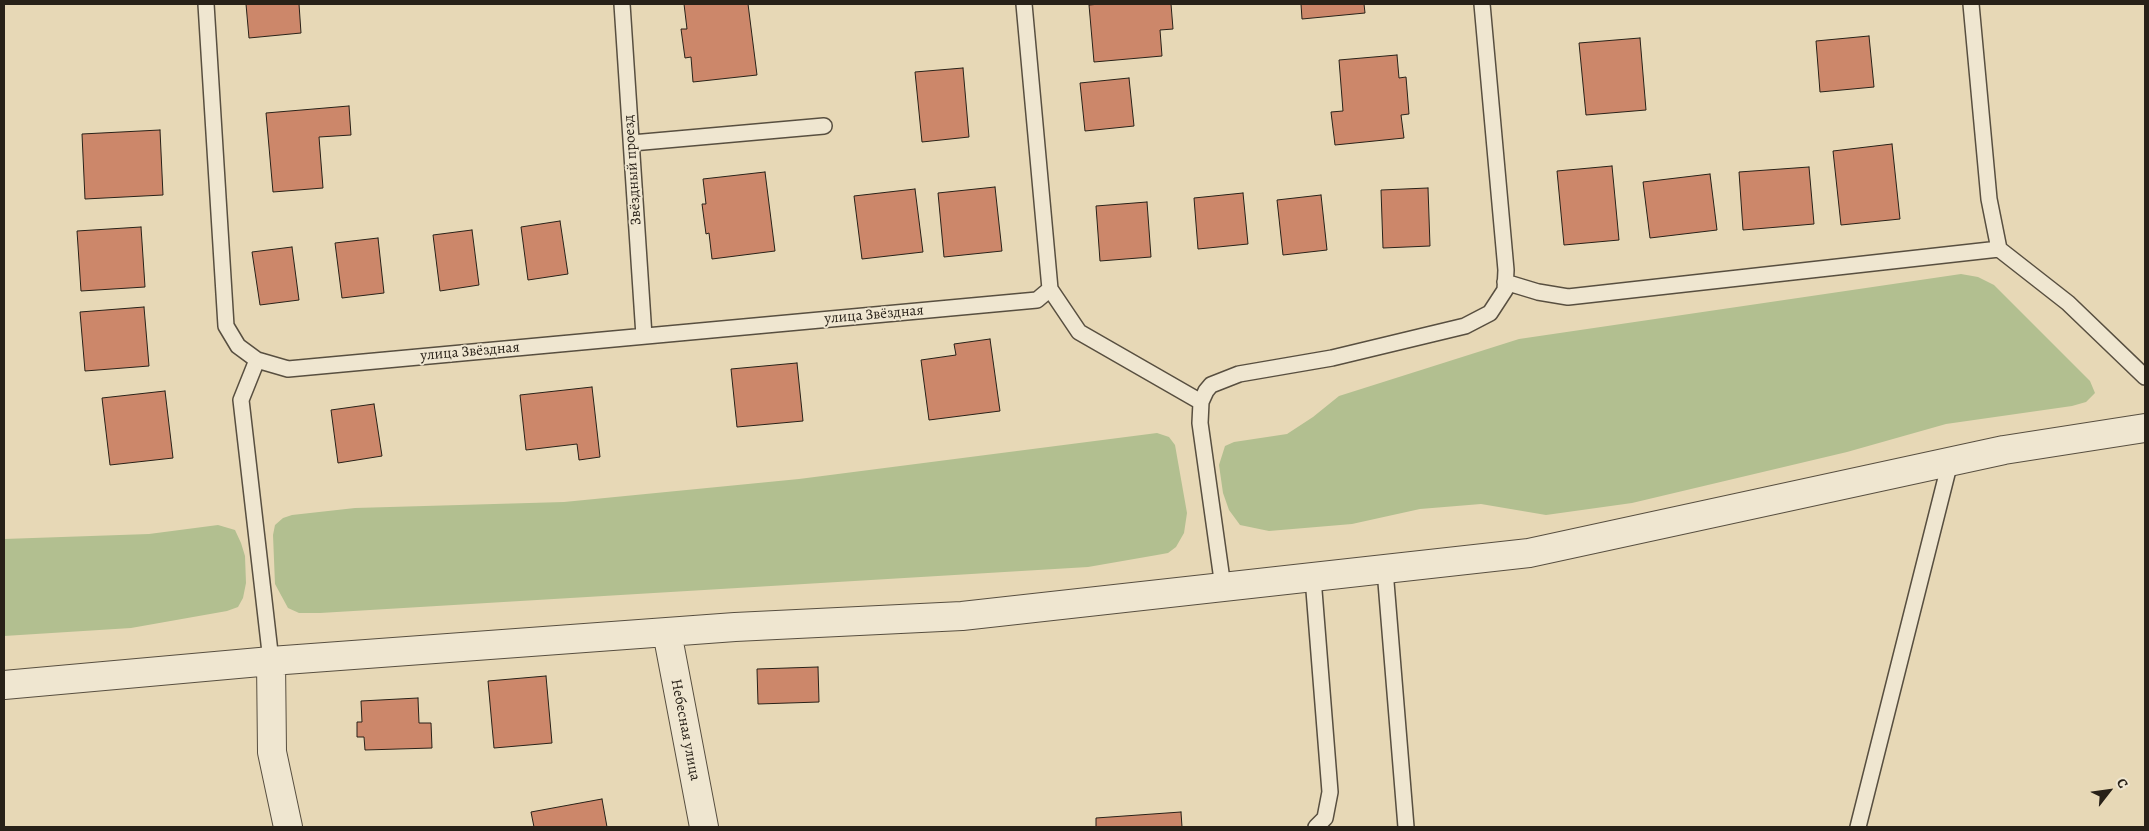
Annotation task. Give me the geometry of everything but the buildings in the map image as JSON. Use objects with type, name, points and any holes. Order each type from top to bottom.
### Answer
[{"type":"street","points":[[4,685],[270,661],[667,632],[962,616],[1529,553],[2004,450],[2145,428]]},
{"type":"street","name":"Небесная улица","points":[[667,632],[704,827]]},
{"type":"street","points":[[270,661],[272,752],[288,827]]},
{"type":"lane","name":"улица Звёздная","points":[[206,4],[226,326],[238,346],[257,360],[288,369],[1037,300],[1050,289]]},
{"type":"lane","name":"Звёздный проезд","points":[[622,4],[644,336]]},
{"type":"lane","points":[[1024,4],[1050,289],[1079,332],[1200,402]]},
{"type":"lane","points":[[1224,587],[1200,423],[1200,402],[1211,385],[1240,374],[1332,358],[1465,326],[1490,313],[1505,290],[1506,270],[1482,4]]},
{"type":"lane","points":[[1971,4],[1989,199],[1999,248],[2068,303],[2145,378]]},
{"type":"lane","points":[[632,143],[824,126]]},
{"type":"lane","points":[[1505,282],[1538,292],[1568,297],[1999,248]]},
{"type":"lane","points":[[257,360],[240,400],[270,661]]},
{"type":"lane","points":[[1858,827],[1950,462]]},
{"type":"lane","points":[[1385,570],[1406,827]]},
{"type":"lane","points":[[1313,578],[1330,792],[1325,818],[1316,827]]},
{"type":"green space","points":[[1961,274],[1978,277],[1994,285],[2090,381],[2095,393],[2086,402],[2072,406],[1946,424],[1847,452],[1632,503],[1546,515],[1481,504],[1420,509],[1352,524],[1269,531],[1240,525],[1229,510],[1223,493],[1219,465],[1225,446],[1234,442],[1287,434],[1313,417],[1339,396],[1519,339]]},
{"type":"green space","points":[[1157,433],[1169,437],[1175,445],[1187,513],[1184,533],[1176,547],[1168,553],[1088,567],[320,613],[299,613],[288,608],[275,584],[273,535],[275,525],[283,518],[292,515],[355,508],[564,502],[799,479]]},
{"type":"green space","points":[[218,525],[235,530],[245,556],[246,583],[243,598],[238,607],[227,611],[131,628],[4,636],[4,539],[149,534]]}]
